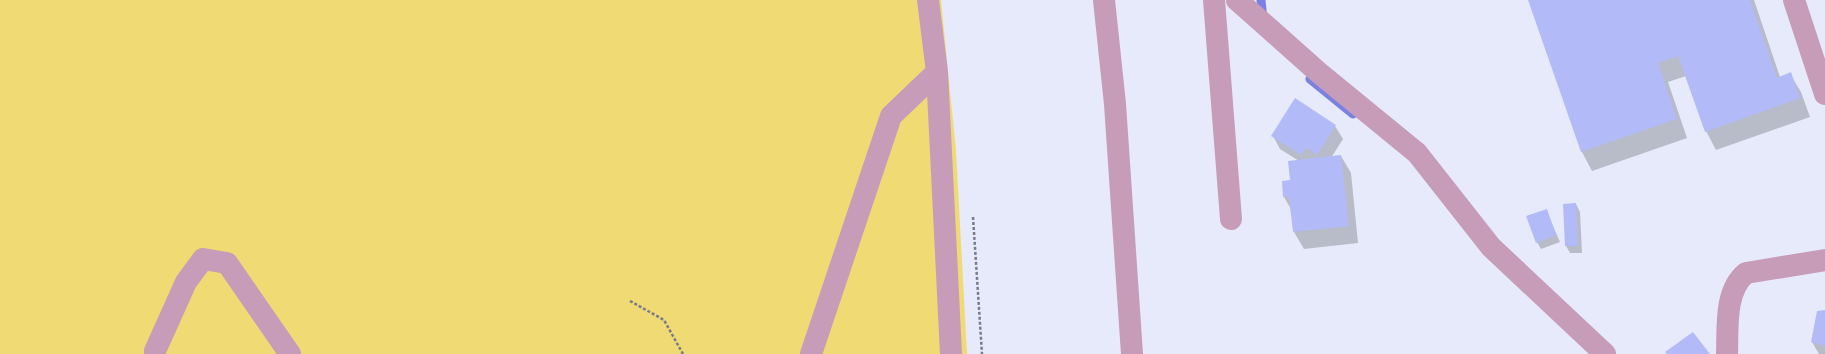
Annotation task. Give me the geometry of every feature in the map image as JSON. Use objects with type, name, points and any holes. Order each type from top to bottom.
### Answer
[{"type":"street","points":[[928,0],[937,72],[952,354]]},
{"type":"street","points":[[1104,0],[1115,104],[1132,354]]},
{"type":"street","points":[[1214,0],[1231,219]]},
{"type":"street","points":[[1237,0],[1318,72],[1417,153],[1491,247],[1605,354]]},
{"type":"street","points":[[1794,0],[1825,94]]},
{"type":"street","points":[[811,354],[892,116],[937,72]]},
{"type":"street","points":[[155,354],[155,350],[186,282],[203,260],[227,263],[290,354]]},
{"type":"street","points":[[1727,354],[1730,304],[1738,280],[1746,273],[1825,260]]},
{"type":"path","points":[[630,301],[664,320],[682,354]]},
{"type":"shaded area","points":[[0,0],[941,0],[956,151],[967,354],[0,354]]},
{"type":"building","points":[[1528,0],[1750,0],[1777,78],[1791,72],[1800,98],[1705,132],[1678,56],[1658,63],[1677,119],[1581,152]]},
{"type":"building","points":[[1295,98],[1336,125],[1317,155],[1306,148],[1301,155],[1271,136]]},
{"type":"building","points":[[1341,155],[1349,226],[1293,232],[1289,197],[1283,197],[1282,181],[1290,180],[1288,161]]},
{"type":"building","points":[[1576,203],[1578,246],[1565,246],[1563,204]]},
{"type":"building","points":[[1547,209],[1556,235],[1536,243],[1526,216]]},
{"type":"building","points":[[1825,310],[1825,346],[1811,342],[1817,311]]},
{"type":"building","points":[[1693,332],[1710,354],[1667,354],[1665,352]]},
{"type":"waterway","points":[[1261,0],[1263,20]]},
{"type":"waterway","points":[[1310,79],[1353,114]]}]
